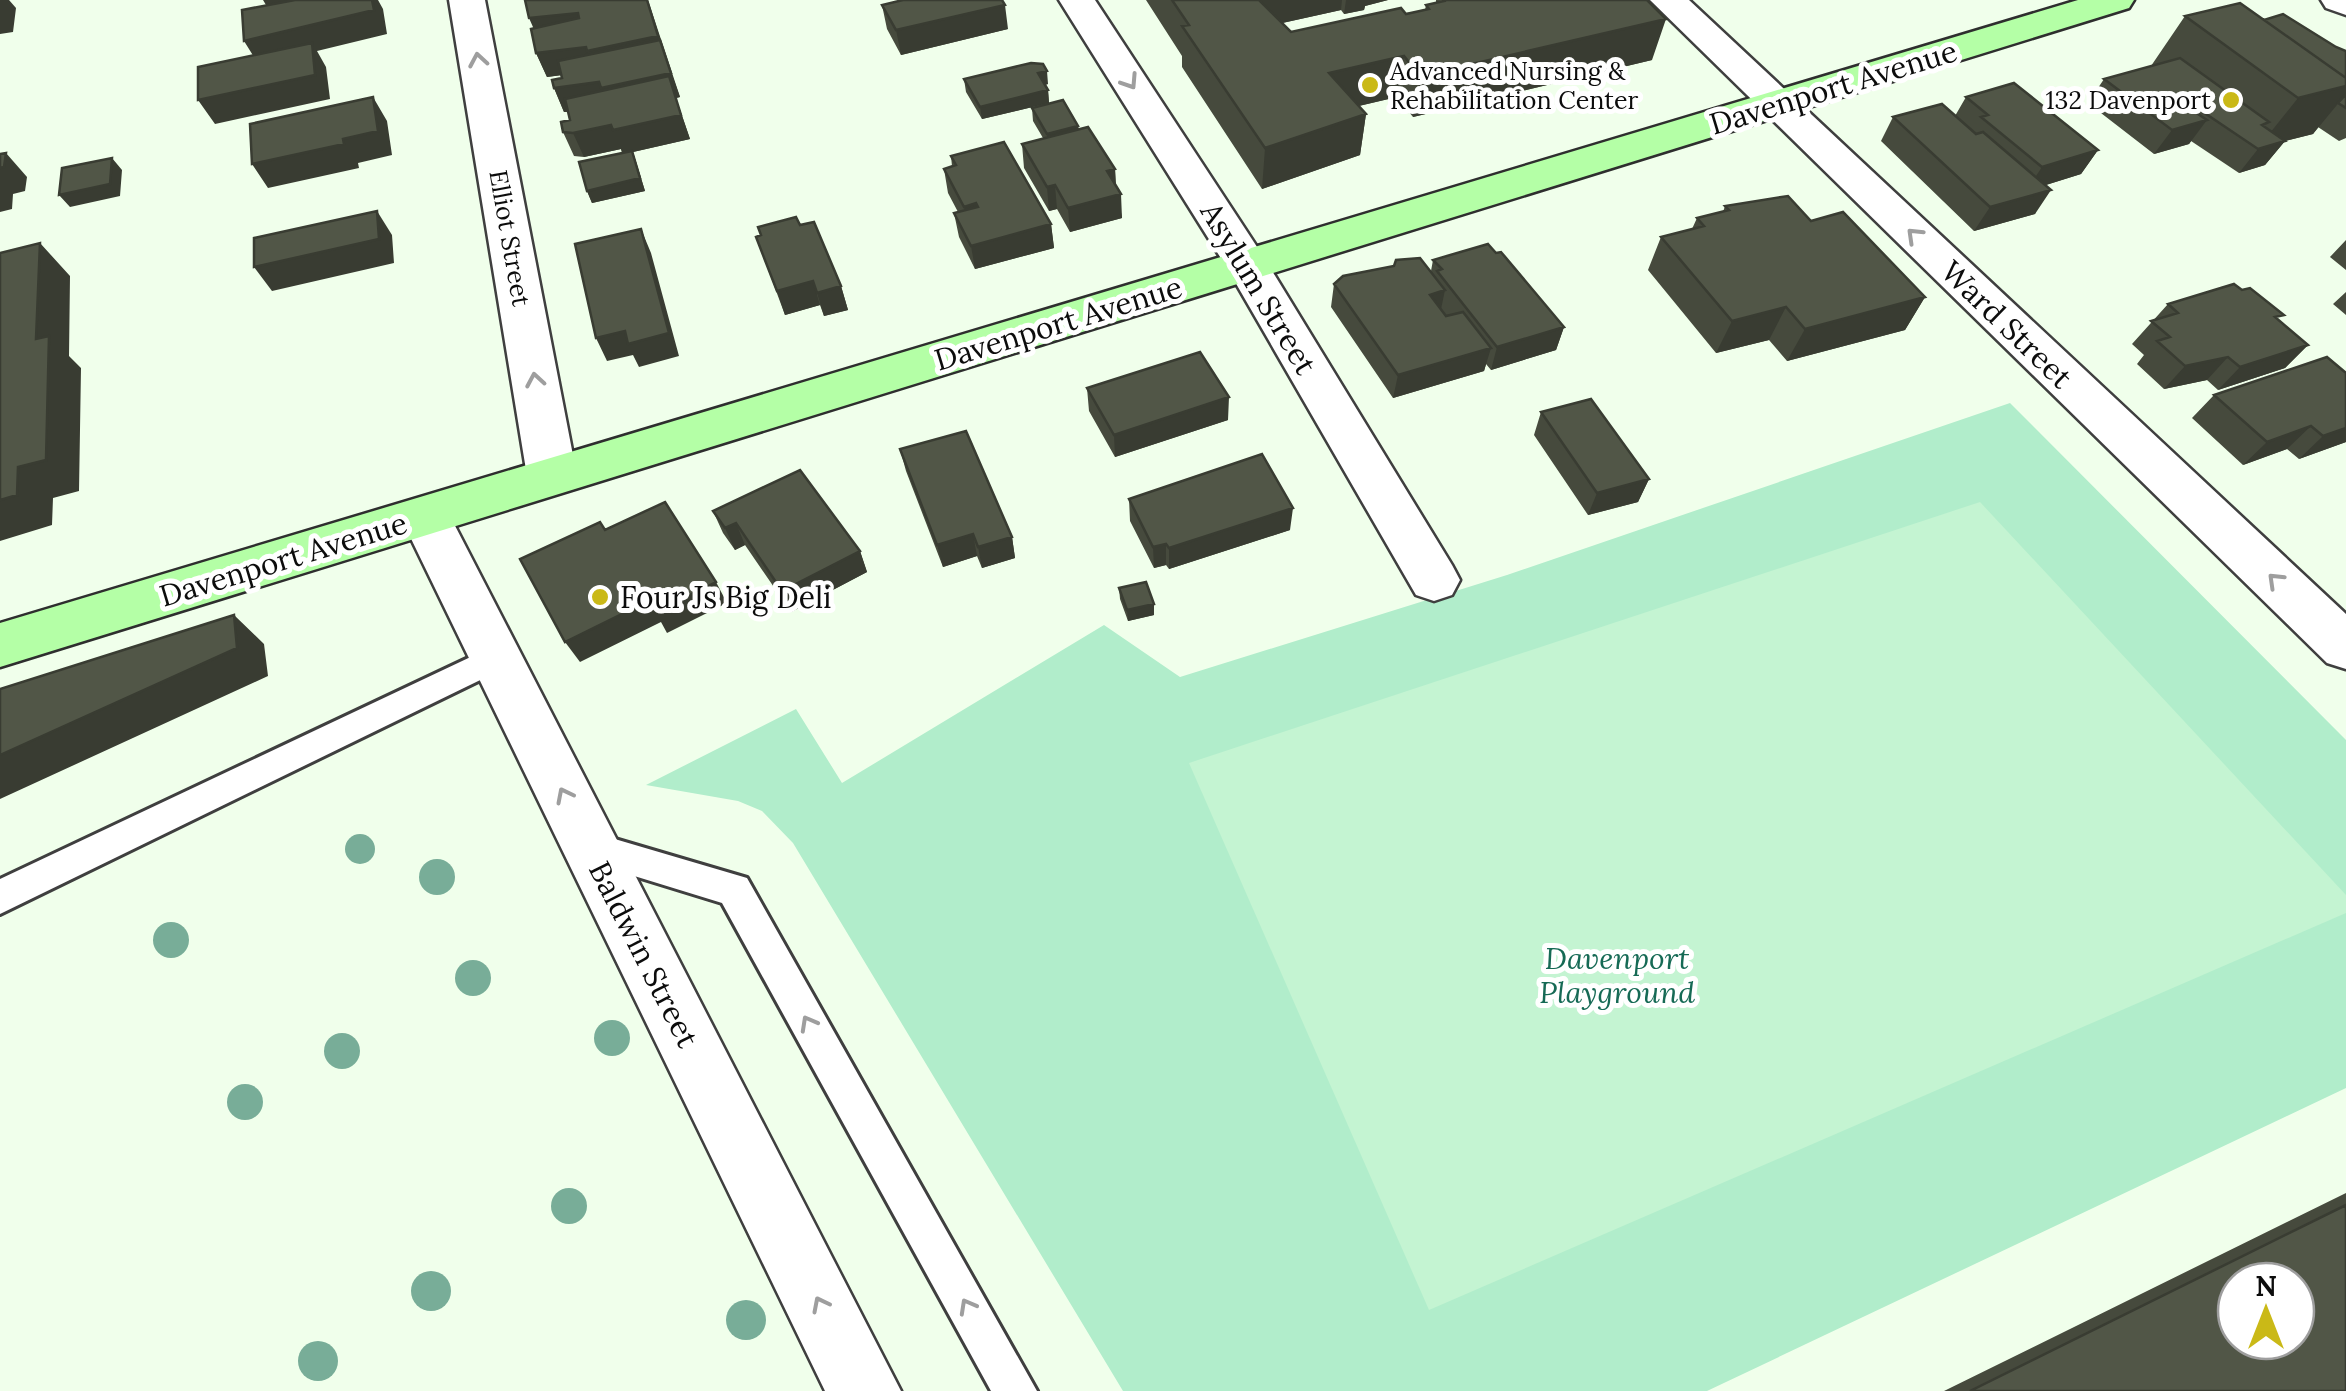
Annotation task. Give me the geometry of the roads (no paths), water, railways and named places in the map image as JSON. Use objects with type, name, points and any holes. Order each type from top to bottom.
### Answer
[{"type":"main road","name":"Davenport Avenue","points":[[0,644],[2116,0]]},
{"type":"street","name":"Elliot Street","points":[[467,0],[552,476]]},
{"type":"street","name":"Asylum Street","points":[[1077,0],[1248,266],[1434,580]]},
{"type":"street","name":"Ward Street","points":[[1668,0],[2346,648]]},
{"type":"street","points":[[2340,0],[2346,4]]},
{"type":"street","name":"Baldwin Street","points":[[425,516],[864,1391]]},
{"type":"lane","points":[[0,897],[496,658]]},
{"type":"lane","points":[[591,848],[734,890],[1015,1391]]},
{"type":"place","name":"Advanced Nursing & Rehabilitation Center","points":[[1370,85]]},
{"type":"place","name":"132 Davenport","points":[[2231,100]]},
{"type":"place","name":"Four Js Big Deli","points":[[600,597]]},
{"type":"park label","name":"Davenport Playground","points":[[1617,975]]}]
